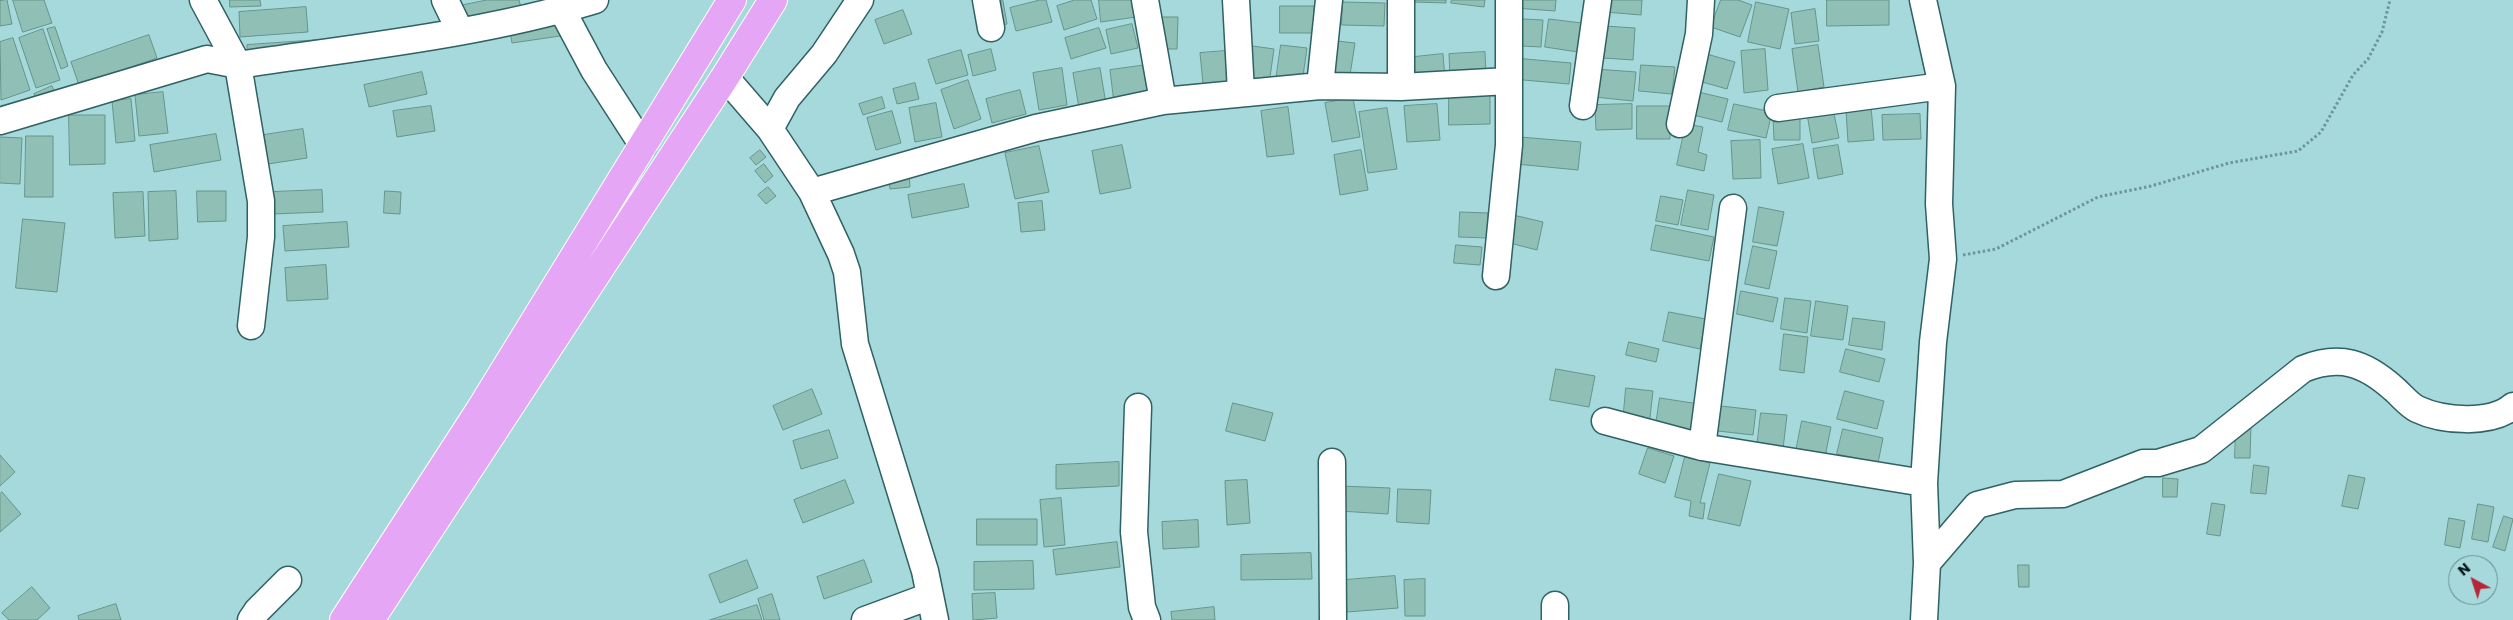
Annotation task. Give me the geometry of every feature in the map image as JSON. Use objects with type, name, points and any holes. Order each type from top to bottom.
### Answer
[{"type":"highway","points":[[370,620],[490,416],[642,146],[732,0]]},
{"type":"highway","points":[[344,620],[490,416],[725,77],[773,0]]},
{"type":"street","points":[[203,0],[238,65],[261,201],[261,237],[251,326]]},
{"type":"street","points":[[446,0],[460,31]]},
{"type":"street","points":[[0,121],[207,59],[238,65],[460,31],[562,10],[595,0]]},
{"type":"street","points":[[770,129],[787,98],[824,54],[860,0]]},
{"type":"street","points":[[986,0],[991,28]]},
{"type":"street","points":[[1145,0],[1163,101]]},
{"type":"street","points":[[1236,0],[1242,92]]},
{"type":"street","points":[[1320,86],[1329,0]]},
{"type":"street","points":[[1401,0],[1401,88]]},
{"type":"street","points":[[1496,276],[1509,145],[1509,0]]},
{"type":"street","points":[[1583,106],[1598,0]]},
{"type":"street","points":[[1680,124],[1699,34],[1701,0]]},
{"type":"street","points":[[1923,0],[1942,86],[1939,204],[1943,259],[1933,342],[1924,483],[1927,563],[1924,620]]},
{"type":"street","points":[[562,10],[594,70],[642,146]]},
{"type":"street","points":[[725,77],[770,129],[812,192],[847,272],[855,344],[925,571],[933,608],[865,620]]},
{"type":"street","points":[[812,192],[1036,128],[1163,101],[1320,86],[1401,88],[1508,81]]},
{"type":"street","points":[[1778,108],[1942,86]]},
{"type":"street","points":[[1702,447],[1733,208]]},
{"type":"street","points":[[1927,563],[1977,506],[2015,495],[2063,494],[2143,463],[2158,462],[2202,450],[2303,370],[2320,363],[2343,361],[2375,372],[2416,409],[2437,414],[2472,420],[2493,417],[2513,406]]},
{"type":"street","points":[[1138,407],[1134,532],[1142,607],[1147,620]]},
{"type":"street","points":[[1605,421],[1702,447],[1924,483]]},
{"type":"street","points":[[1332,462],[1333,620]]},
{"type":"street","points":[[251,620],[257,611],[288,580]]},
{"type":"path","points":[[1943,259],[1996,249],[2098,197],[2151,186],[2229,163],[2298,151],[2321,132],[2352,75],[2368,59],[2382,32],[2390,0]]},
{"type":"building","points":[[7,0],[12,24],[0,26],[0,1]]},
{"type":"building","points":[[13,0],[44,0],[52,23],[23,32]]},
{"type":"building","points":[[230,0],[260,0],[261,6],[230,7]]},
{"type":"building","points":[[487,0],[519,0],[521,8],[457,22],[454,7]]},
{"type":"building","points":[[1046,0],[1052,22],[1016,31],[1010,8]]},
{"type":"building","points":[[1075,0],[1091,0],[1097,19],[1064,30],[1057,6]]},
{"type":"building","points":[[1099,0],[1134,0],[1136,17],[1101,22]]},
{"type":"building","points":[[1414,0],[1446,0],[1446,3],[1414,2]]},
{"type":"building","points":[[1452,0],[1485,0],[1484,7],[1451,3]]},
{"type":"building","points":[[1515,0],[1556,0],[1555,11],[1515,8]]},
{"type":"building","points":[[1606,0],[1642,0],[1641,15],[1605,12]]},
{"type":"building","points":[[1721,0],[1738,0],[1752,5],[1740,37],[1711,27]]},
{"type":"building","points":[[1827,0],[1889,0],[1889,25],[1827,26]]},
{"type":"building","points":[[1003,1],[1007,24],[997,26],[993,3]]},
{"type":"building","points":[[1343,2],[1385,3],[1384,26],[1342,25]]},
{"type":"building","points":[[1756,2],[1789,9],[1780,49],[1748,42]]},
{"type":"building","points":[[1280,6],[1314,6],[1314,33],[1280,33]]},
{"type":"building","points":[[306,7],[308,32],[240,37],[239,12]]},
{"type":"building","points":[[1815,9],[1819,41],[1795,44],[1791,13]]},
{"type":"building","points":[[903,10],[912,34],[884,44],[875,20]]},
{"type":"building","points":[[1160,17],[1178,17],[1177,49],[1160,49]]},
{"type":"building","points":[[1505,18],[1543,20],[1541,47],[1503,45]]},
{"type":"building","points":[[1549,19],[1582,23],[1578,52],[1545,47]]},
{"type":"building","points":[[559,23],[560,36],[512,43],[510,31]]},
{"type":"building","points":[[1132,24],[1138,48],[1111,54],[1106,30]]},
{"type":"building","points":[[1605,26],[1635,28],[1633,60],[1603,58]]},
{"type":"building","points":[[55,27],[68,66],[61,69],[47,29]]},
{"type":"building","points":[[1099,28],[1106,48],[1071,59],[1065,38]]},
{"type":"building","points":[[43,29],[60,80],[36,88],[19,38]]},
{"type":"building","points":[[149,35],[157,58],[79,85],[71,62]]},
{"type":"building","points":[[13,38],[30,90],[1,100],[0,42]]},
{"type":"building","points":[[329,39],[247,55],[247,45]]},
{"type":"building","points":[[1337,41],[1355,43],[1350,75],[1332,73]]},
{"type":"building","points":[[1246,45],[1274,49],[1269,84],[1242,81]]},
{"type":"building","points":[[1281,45],[1307,48],[1302,83],[1276,80]]},
{"type":"building","points":[[1818,45],[1824,87],[1798,92],[1792,49]]},
{"type":"building","points":[[991,49],[996,70],[973,76],[968,55]]},
{"type":"building","points":[[1765,49],[1768,90],[1744,93],[1741,51]]},
{"type":"building","points":[[961,50],[968,75],[936,84],[928,60]]},
{"type":"building","points":[[1225,51],[1228,82],[1203,84],[1200,53]]},
{"type":"building","points":[[1485,52],[1486,76],[1450,78],[1449,54]]},
{"type":"building","points":[[1703,53],[1735,62],[1727,89],[1695,80]]},
{"type":"building","points":[[1443,54],[1445,79],[1415,81],[1414,57]]},
{"type":"building","points":[[1514,58],[1571,63],[1569,84],[1512,79]]},
{"type":"building","points":[[1147,65],[1151,98],[1114,103],[1110,70]]},
{"type":"building","points":[[1641,65],[1675,67],[1672,94],[1639,91]]},
{"type":"building","points":[[1062,68],[1067,105],[1039,110],[1033,73]]},
{"type":"building","points":[[1100,68],[1106,104],[1079,108],[1073,73]]},
{"type":"building","points":[[1596,69],[1636,72],[1633,101],[1594,97]]},
{"type":"building","points":[[422,72],[427,94],[369,107],[364,85]]},
{"type":"building","points":[[968,80],[981,119],[954,129],[941,90]]},
{"type":"building","points":[[915,83],[919,99],[897,104],[893,89]]},
{"type":"building","points":[[52,86],[58,99],[40,107],[34,94]]},
{"type":"building","points":[[1020,90],[1026,114],[992,123],[986,99]]},
{"type":"building","points":[[1694,91],[1728,99],[1722,122],[1689,114]]},
{"type":"building","points":[[163,92],[168,133],[139,136],[135,95]]},
{"type":"building","points":[[1449,94],[1490,94],[1490,124],[1449,125]]},
{"type":"building","points":[[882,97],[885,108],[863,115],[859,104]]},
{"type":"building","points":[[1353,98],[1360,137],[1332,142],[1325,103]]},
{"type":"building","points":[[131,99],[135,141],[116,143],[112,101]]},
{"type":"building","points":[[936,103],[942,137],[915,142],[909,108]]},
{"type":"building","points":[[1437,104],[1440,140],[1407,142],[1404,106]]},
{"type":"building","points":[[1632,104],[1632,129],[1596,130],[1595,105]]},
{"type":"building","points":[[1734,104],[1772,112],[1766,138],[1728,130]]},
{"type":"building","points":[[431,106],[435,131],[397,137],[393,111]]},
{"type":"building","points":[[1637,106],[1670,106],[1670,139],[1637,139]]},
{"type":"building","points":[[1288,107],[1294,154],[1267,157],[1261,111]]},
{"type":"building","points":[[1871,107],[1874,140],[1848,142],[1846,110]]},
{"type":"building","points":[[1387,108],[1397,169],[1368,173],[1359,112]]},
{"type":"building","points":[[1833,109],[1839,138],[1812,143],[1807,114]]},
{"type":"building","points":[[892,111],[901,143],[876,150],[867,118]]},
{"type":"building","points":[[1920,114],[1921,139],[1883,140],[1882,115]]},
{"type":"building","points":[[69,115],[105,115],[105,164],[70,165]]},
{"type":"building","points":[[1800,115],[1800,140],[1774,140],[1773,116]]},
{"type":"building","points":[[1686,124],[1703,127],[1698,152],[1707,155],[1704,171],[1677,165]]},
{"type":"building","points":[[303,129],[307,158],[268,164],[264,135]]},
{"type":"building","points":[[216,134],[221,160],[154,172],[150,145]]},
{"type":"building","points":[[26,136],[53,136],[53,197],[25,197]]},
{"type":"building","points":[[0,137],[22,138],[20,184],[0,183]]},
{"type":"building","points":[[1519,137],[1581,142],[1578,170],[1516,164]]},
{"type":"building","points":[[1760,140],[1761,178],[1733,179],[1731,141]]},
{"type":"building","points":[[1803,144],[1809,178],[1778,184],[1772,149]]},
{"type":"building","points":[[1122,145],[1131,188],[1100,194],[1092,151]]},
{"type":"building","points":[[1838,145],[1843,174],[1818,179],[1813,149]]},
{"type":"building","points":[[1039,146],[1049,192],[1015,199],[1005,153]]},
{"type":"building","points":[[760,150],[766,157],[756,165],[750,158]]},
{"type":"building","points":[[1361,150],[1368,190],[1340,195],[1334,155]]},
{"type":"building","points":[[764,164],[773,176],[765,183],[755,171]]},
{"type":"building","points":[[909,173],[910,187],[890,189],[888,175]]},
{"type":"building","points":[[964,184],[969,207],[912,218],[908,195]]},
{"type":"building","points":[[768,187],[776,196],[766,204],[758,195]]},
{"type":"building","points":[[322,190],[323,212],[272,214],[272,192]]},
{"type":"building","points":[[1688,190],[1714,195],[1708,230],[1681,225]]},
{"type":"building","points":[[176,191],[178,239],[149,241],[148,192]]},
{"type":"building","points":[[197,191],[226,191],[226,221],[198,222]]},
{"type":"building","points":[[385,191],[401,192],[400,214],[384,213]]},
{"type":"building","points":[[143,192],[145,236],[115,238],[113,193]]},
{"type":"building","points":[[1661,196],[1683,200],[1678,225],[1656,221]]},
{"type":"building","points":[[1042,201],[1045,230],[1021,232],[1018,203]]},
{"type":"building","points":[[1759,207],[1784,212],[1777,246],[1753,242]]},
{"type":"building","points":[[1460,212],[1488,213],[1487,238],[1459,237]]},
{"type":"building","points":[[1509,214],[1543,222],[1537,250],[1502,241]]},
{"type":"building","points":[[23,219],[65,223],[57,292],[16,288]]},
{"type":"building","points":[[347,222],[349,247],[285,251],[283,226]]},
{"type":"building","points":[[1656,225],[1714,237],[1709,261],[1651,250]]},
{"type":"building","points":[[1456,245],[1482,247],[1480,265],[1454,263]]},
{"type":"building","points":[[1753,246],[1777,251],[1769,289],[1745,284]]},
{"type":"building","points":[[326,265],[328,299],[287,301],[285,268]]},
{"type":"building","points":[[1741,291],[1778,298],[1773,322],[1737,314]]},
{"type":"building","points":[[1785,298],[1811,301],[1807,333],[1781,329]]},
{"type":"building","points":[[1816,301],[1848,306],[1843,340],[1811,336]]},
{"type":"building","points":[[1669,312],[1706,319],[1700,349],[1663,341]]},
{"type":"building","points":[[1853,318],[1885,322],[1882,350],[1849,345]]},
{"type":"building","points":[[1784,334],[1808,337],[1804,373],[1780,370]]},
{"type":"building","points":[[1629,342],[1659,349],[1656,362],[1626,355]]},
{"type":"building","points":[[1846,349],[1885,359],[1879,382],[1840,372]]},
{"type":"building","points":[[1556,369],[1595,376],[1589,407],[1550,400]]},
{"type":"building","points":[[1626,388],[1653,391],[1649,426],[1623,423]]},
{"type":"building","points":[[812,389],[822,414],[783,430],[773,406]]},
{"type":"building","points":[[1845,391],[1884,401],[1877,429],[1837,419]]},
{"type":"building","points":[[1660,398],[1699,404],[1694,431],[1656,424]]},
{"type":"building","points":[[1233,403],[1273,413],[1265,441],[1226,431]]},
{"type":"building","points":[[1721,406],[1756,410],[1753,435],[1718,431]]},
{"type":"building","points":[[1761,413],[1787,415],[1783,449],[1757,447]]},
{"type":"building","points":[[1802,421],[1831,427],[1824,462],[1795,456]]},
{"type":"building","points":[[2236,426],[2251,426],[2250,458],[2235,458]]},
{"type":"building","points":[[1843,429],[1883,438],[1878,463],[1837,454]]},
{"type":"building","points":[[829,430],[838,458],[801,469],[793,441]]},
{"type":"building","points":[[1648,448],[1674,456],[1665,483],[1639,474]]},
{"type":"building","points":[[0,455],[15,472],[0,486]]},
{"type":"building","points":[[1685,457],[1710,463],[1700,503],[1705,503],[1703,519],[1689,516],[1691,501],[1675,497]]},
{"type":"building","points":[[1119,462],[1119,486],[1056,489],[1056,465]]},
{"type":"building","points":[[2254,465],[2269,467],[2266,494],[2251,493]]},
{"type":"building","points":[[1719,474],[1751,481],[1740,526],[1708,519]]},
{"type":"building","points":[[2349,475],[2365,478],[2358,509],[2342,506]]},
{"type":"building","points":[[2163,478],[2178,479],[2177,497],[2163,497]]},
{"type":"building","points":[[845,480],[854,503],[803,523],[794,500]]},
{"type":"building","points":[[1247,480],[1250,523],[1227,525],[1225,481]]},
{"type":"building","points":[[1340,486],[1390,488],[1388,514],[1339,511]]},
{"type":"building","points":[[1398,489],[1431,490],[1429,524],[1397,522]]},
{"type":"building","points":[[2,492],[21,514],[0,532],[0,494]]},
{"type":"building","points":[[1061,498],[1065,545],[1044,547],[1040,500]]},
{"type":"building","points":[[2212,503],[2225,505],[2220,536],[2207,534]]},
{"type":"building","points":[[2478,504],[2494,507],[2488,542],[2472,539]]},
{"type":"building","points":[[2504,516],[2513,519],[2505,551],[2493,547]]},
{"type":"building","points":[[2449,518],[2465,521],[2460,548],[2445,545]]},
{"type":"building","points":[[977,519],[1037,519],[1037,545],[977,545]]},
{"type":"building","points":[[1198,520],[1199,547],[1163,549],[1162,522]]},
{"type":"building","points":[[1117,542],[1120,567],[1056,575],[1053,550]]},
{"type":"building","points":[[1311,553],[1312,579],[1241,580],[1241,555]]},
{"type":"building","points":[[747,560],[758,588],[720,603],[709,575]]},
{"type":"building","points":[[864,560],[872,582],[824,599],[817,577]]},
{"type":"building","points":[[1033,561],[1034,589],[974,590],[974,562]]},
{"type":"building","points":[[2018,565],[2029,565],[2029,587],[2019,587]]},
{"type":"building","points":[[1395,576],[1398,608],[1347,612],[1345,580]]},
{"type":"building","points":[[1425,579],[1425,616],[1405,616],[1404,580]]},
{"type":"building","points":[[32,587],[50,608],[37,620],[9,620],[2,613]]},
{"type":"building","points":[[995,593],[997,618],[973,620],[972,594]]},
{"type":"building","points":[[772,594],[780,620],[764,620],[758,599]]},
{"type":"building","points":[[116,604],[121,620],[79,620],[78,616]]},
{"type":"building","points":[[757,605],[762,620],[710,620]]},
{"type":"building","points":[[1214,607],[1215,620],[1172,620],[1171,612]]}]
